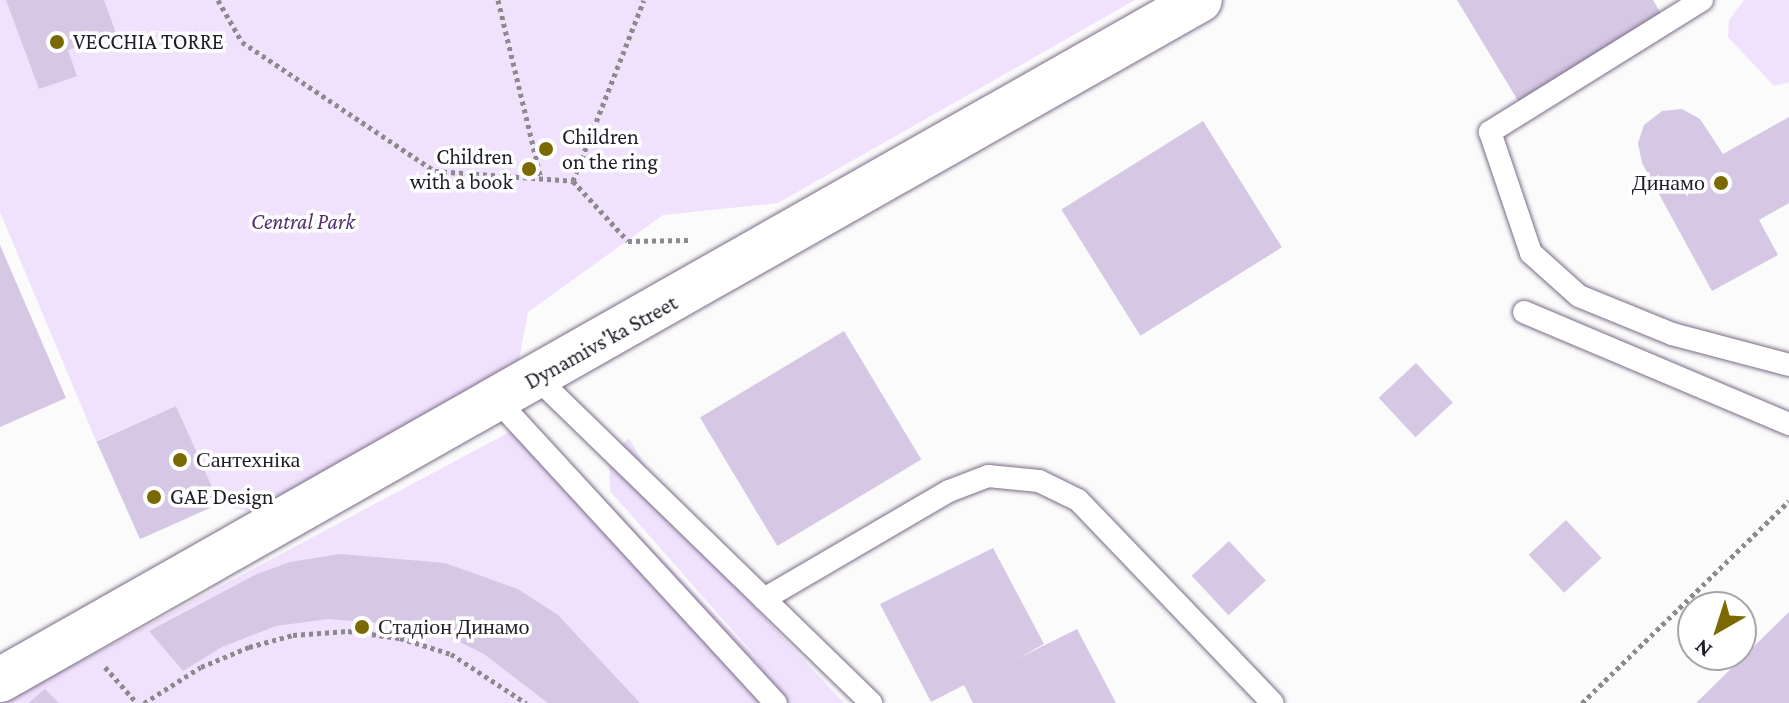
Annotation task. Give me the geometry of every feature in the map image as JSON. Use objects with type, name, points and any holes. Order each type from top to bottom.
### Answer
[{"type":"street","name":"Dynamivs'ka Street","points":[[0,680],[1200,0]]},
{"type":"lane","points":[[1702,0],[1490,132],[1531,253],[1579,296],[1672,334],[1789,365]]},
{"type":"lane","points":[[1524,312],[1789,424]]},
{"type":"lane","points":[[537,378],[871,703]]},
{"type":"lane","points":[[497,400],[776,703]]},
{"type":"lane","points":[[764,599],[949,491],[988,476],[1039,481],[1078,500],[1273,703]]},
{"type":"path","points":[[218,0],[242,42],[435,171],[573,181],[628,241],[697,240]]},
{"type":"path","points":[[498,0],[541,179]]},
{"type":"path","points":[[573,181],[644,0]]},
{"type":"path","points":[[1582,703],[1789,501]]},
{"type":"path","points":[[144,703],[201,667],[249,647],[293,635],[348,631],[400,638],[451,654],[526,703]]},
{"type":"path","points":[[99,660],[137,703]]},
{"type":"green space","name":"Central Park","points":[[0,0],[1135,0],[778,203],[663,215],[528,312],[519,360],[511,375],[250,512],[219,504],[176,406],[96,441],[0,212]]},
{"type":"green space","points":[[1744,0],[1789,0],[1789,82],[1774,86],[1728,37],[1729,20]]},
{"type":"green space","points":[[530,421],[763,665],[610,491],[609,456],[629,438],[680,527],[844,703],[2,703]]},
{"type":"building","name":"VECCHIA TORRE","points":[[6,0],[104,0],[116,33],[68,50],[77,76],[39,89]]},
{"type":"building","points":[[1457,0],[1653,0],[1663,17],[1520,104]]},
{"type":"building","name":"Динамо","points":[[1682,109],[1700,119],[1723,154],[1789,117],[1789,203],[1759,220],[1778,255],[1712,291],[1642,163],[1638,143],[1644,125],[1662,111]]},
{"type":"building","points":[[1203,121],[1282,247],[1140,336],[1061,209]]},
{"type":"building","points":[[0,245],[66,398],[0,427]]},
{"type":"building","points":[[844,331],[921,460],[777,546],[700,418]]},
{"type":"building","points":[[1416,363],[1453,402],[1416,437],[1379,398]]},
{"type":"building","points":[[176,406],[220,504],[140,539],[97,441]]},
{"type":"building","points":[[1566,520],[1601,558],[1564,593],[1529,555]]},
{"type":"building","points":[[1229,541],[1266,580],[1229,615],[1192,576]]},
{"type":"building","points":[[993,548],[1044,644],[1017,659],[1077,629],[1116,703],[973,703],[964,685],[931,702],[880,604]]},
{"type":"building","points":[[340,554],[445,563],[518,589],[558,615],[640,703],[548,703],[484,654],[451,638],[392,624],[328,619],[276,626],[222,647],[183,671],[149,631],[257,574],[290,562]]},
{"type":"building","points":[[1789,612],[1789,703],[1696,703],[1729,671],[1757,671],[1757,643]]},
{"type":"building","points":[[45,689],[59,703],[28,703]]},
{"type":"place","name":"VECCHIA TORRE","points":[[57,42]]},
{"type":"place","name":"Children on the ring","points":[[546,149]]},
{"type":"place","name":"Children with a book","points":[[529,169]]},
{"type":"place","name":"Динамо","points":[[1721,183]]},
{"type":"place","name":"Сантехніка","points":[[180,460]]},
{"type":"place","name":"GAE Design","points":[[154,497]]},
{"type":"place","name":"Стадіон Динамо","points":[[362,627]]}]
